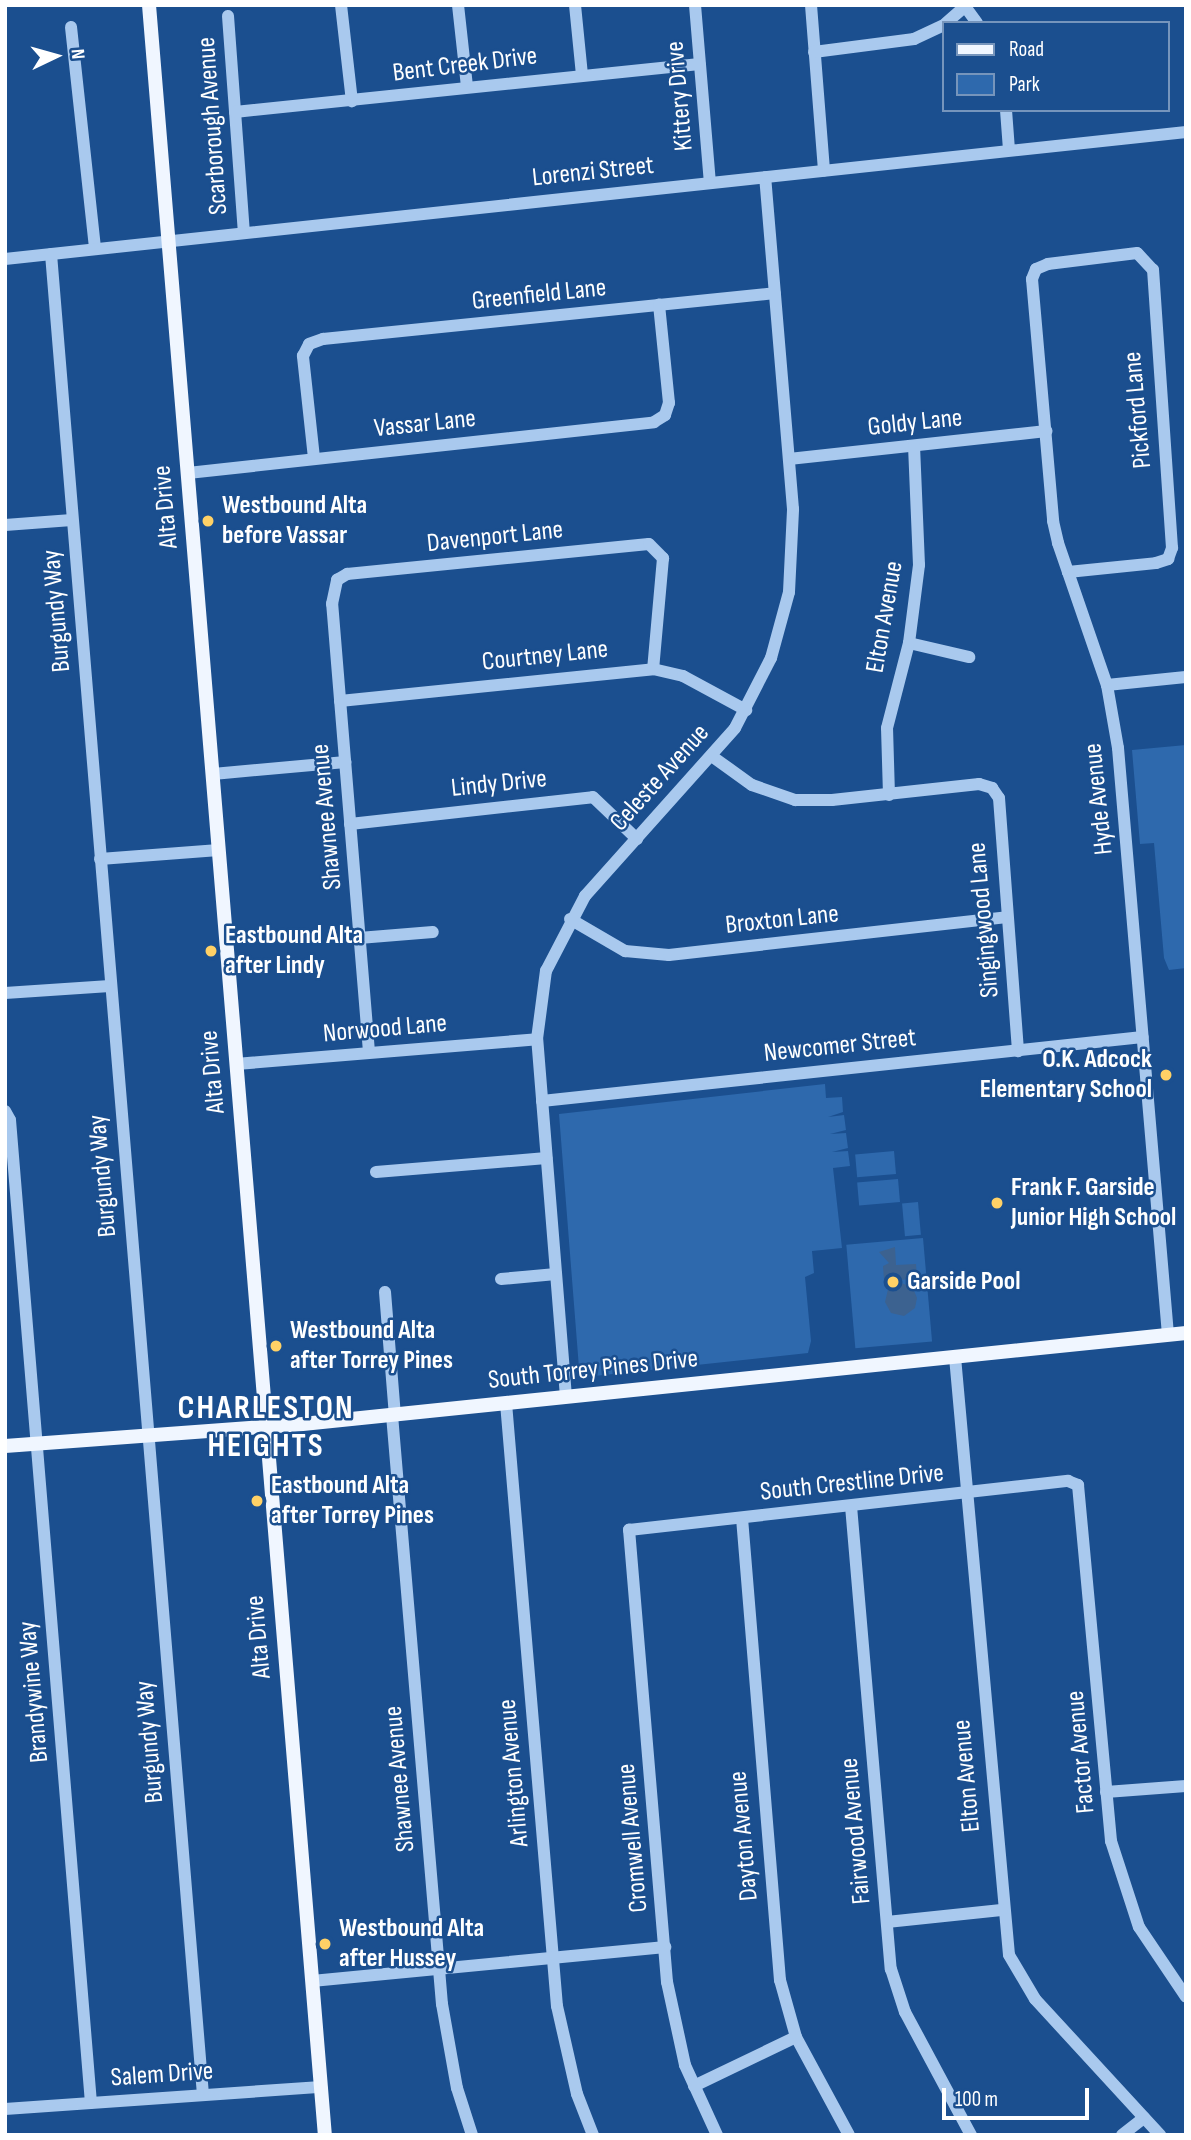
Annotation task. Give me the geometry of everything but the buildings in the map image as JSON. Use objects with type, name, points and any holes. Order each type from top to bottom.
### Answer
[{"type":"main road","name":"Alta Drive","points":[[149,5],[325,2135]]},
{"type":"main road","name":"South Torrey Pines Drive","points":[[5,1446],[266,1428],[1185,1333]]},
{"type":"street","points":[[341,5],[352,101]]},
{"type":"street","points":[[458,5],[467,87]]},
{"type":"street","points":[[575,5],[582,75]]},
{"type":"street","name":"Kittery Drive","points":[[695,5],[710,183]]},
{"type":"street","points":[[811,5],[824,170]]},
{"type":"street","points":[[948,21],[965,6],[976,21]]},
{"type":"street","name":"Scarborough Avenue","points":[[228,16],[244,232]]},
{"type":"street","points":[[814,52],[914,39],[942,25]]},
{"type":"street","points":[[71,27],[95,248]]},
{"type":"street","name":"Bent Creek Drive","points":[[236,112],[700,64]]},
{"type":"street","points":[[1006,112],[1009,150]]},
{"type":"street","name":"Lorenzi Street","points":[[5,258],[1186,132]]},
{"type":"street","name":"Celeste Avenue","points":[[566,1397],[537,1039],[546,971],[570,919],[637,839],[713,757],[746,710],[771,658],[789,592],[794,539],[765,177]]},
{"type":"street","name":"Pickford Lane","points":[[1036,269],[1137,253],[1147,259],[1153,270],[1172,548],[1168,559],[1068,572]]},
{"type":"street","name":"Burgundy Way","points":[[51,254],[203,2095]]},
{"type":"street","name":"Hyde Avenue","points":[[1036,269],[1032,279],[1051,512],[1068,572],[1107,685],[1118,748],[1168,1335]]},
{"type":"street","name":"Greenfield Lane","points":[[314,458],[303,356],[309,344],[323,339],[775,293]]},
{"type":"street","name":"Vassar Lane","points":[[188,473],[641,425],[665,415],[668,403],[659,305]]},
{"type":"street","name":"Goldy Lane","points":[[789,459],[1046,431]]},
{"type":"street","name":"Elton Avenue","points":[[889,795],[887,728],[909,643],[920,534],[914,446]]},
{"type":"street","points":[[5,525],[72,520]]},
{"type":"street","name":"Davenport Lane","points":[[337,580],[347,574],[640,542],[658,549],[663,564],[653,669]]},
{"type":"street","name":"Shawnee Avenue","points":[[337,580],[332,589],[369,1052]]},
{"type":"street","points":[[909,643],[969,657]]},
{"type":"street","name":"Courtney Lane","points":[[340,701],[653,669],[683,676],[746,710]]},
{"type":"street","points":[[1107,685],[1186,677]]},
{"type":"street","points":[[713,757],[752,785],[795,800],[889,795]]},
{"type":"street","points":[[213,774],[345,762]]},
{"type":"street","name":"Singingwood Lane","points":[[889,795],[979,784],[992,788],[999,798],[1018,1051]]},
{"type":"street","name":"Lindy Drive","points":[[350,824],[593,797],[637,839]]},
{"type":"street","points":[[100,859],[219,850]]},
{"type":"street","name":"Broxton Lane","points":[[570,919],[625,951],[669,955],[1007,917]]},
{"type":"street","points":[[359,938],[433,932]]},
{"type":"street","points":[[5,993],[110,986]]},
{"type":"street","name":"Newcomer Street","points":[[542,1101],[1143,1037]]},
{"type":"street","name":"Norwood Lane","points":[[236,1064],[537,1039]]},
{"type":"street","name":"Brandywine Way","points":[[5,1111],[10,1120],[91,2103]]},
{"type":"street","points":[[376,1172],[547,1158]]},
{"type":"street","points":[[501,1279],[556,1274]]},
{"type":"street","name":"Shawnee Avenue","points":[[385,1292],[438,1970],[449,2051],[472,2135]]},
{"type":"street","points":[[1185,1333],[1186,1341]]},
{"type":"street","name":"Elton Avenue","points":[[955,1357],[1001,1910],[1009,1955],[1023,1986],[1160,2135]]},
{"type":"street","name":"Arlington Avenue","points":[[506,1403],[552,1958],[567,2056],[593,2135]]},
{"type":"street","name":"South Crestline Drive","points":[[629,1530],[1068,1480],[1078,1485]]},
{"type":"street","name":"Factor Avenue","points":[[1078,1485],[1111,1841],[1139,1927],[1186,1997]]},
{"type":"street","name":"Fairwood Avenue","points":[[851,1506],[891,1969],[900,2000],[971,2135]]},
{"type":"street","name":"Dayton Avenue","points":[[742,1518],[776,1948],[796,2037],[849,2135]]},
{"type":"street","name":"Cromwell Avenue","points":[[629,1530],[671,2012],[694,2086],[717,2135]]},
{"type":"street","points":[[1106,1792],[1186,1786]]},
{"type":"street","points":[[887,1922],[1001,1910]]},
{"type":"street","points":[[312,1981],[665,1947]]},
{"type":"street","points":[[694,2086],[796,2037]]},
{"type":"street","name":"Salem Drive","points":[[5,2109],[321,2087]]},
{"type":"street","points":[[1122,2135],[1144,2118]]},
{"type":"green space","points":[[1186,745],[1186,968],[1169,970],[1164,958],[1154,843],[1140,844],[1132,750]]},
{"type":"green space","points":[[825,1084],[826,1098],[842,1097],[843,1112],[828,1117],[844,1115],[846,1130],[830,1134],[846,1133],[848,1148],[832,1152],[848,1151],[850,1166],[833,1168],[842,1248],[812,1251],[814,1273],[805,1277],[811,1341],[808,1353],[585,1377],[579,1368],[559,1114]]},
{"type":"green space","points":[[894,1151],[896,1174],[857,1177],[855,1154]]},
{"type":"green space","points":[[898,1179],[900,1202],[859,1205],[857,1183]]},
{"type":"green space","points":[[918,1202],[921,1235],[905,1236],[902,1203]]},
{"type":"green space","points":[[923,1238],[932,1342],[855,1348],[846,1245]]},
{"type":"shaded area","name":"Garside Pool","points":[[895,1247],[896,1265],[916,1264],[917,1277],[897,1281],[913,1288],[917,1298],[915,1308],[904,1316],[891,1313],[885,1302],[890,1281],[884,1280],[883,1266],[889,1263],[879,1252]]},
{"type":"place","name":"Westbound Alta before Vassar","points":[[208,521]]},
{"type":"place","name":"Eastbound Alta after Lindy","points":[[211,951]]},
{"type":"place","name":"O.K. Adcock Elementary School","points":[[1166,1075]]},
{"type":"place","name":"Frank F. Garside Junior High School","points":[[997,1203]]},
{"type":"place","name":"Garside Pool","points":[[893,1282]]},
{"type":"place","name":"Westbound Alta after Torrey Pines","points":[[276,1346]]},
{"type":"place","name":"Eastbound Alta after Torrey Pines","points":[[257,1501]]},
{"type":"place","name":"Westbound Alta after Hussey","points":[[325,1944]]},
{"type":"district","name":"CHARLESTON HEIGHTS","points":[[266,1428]]}]
